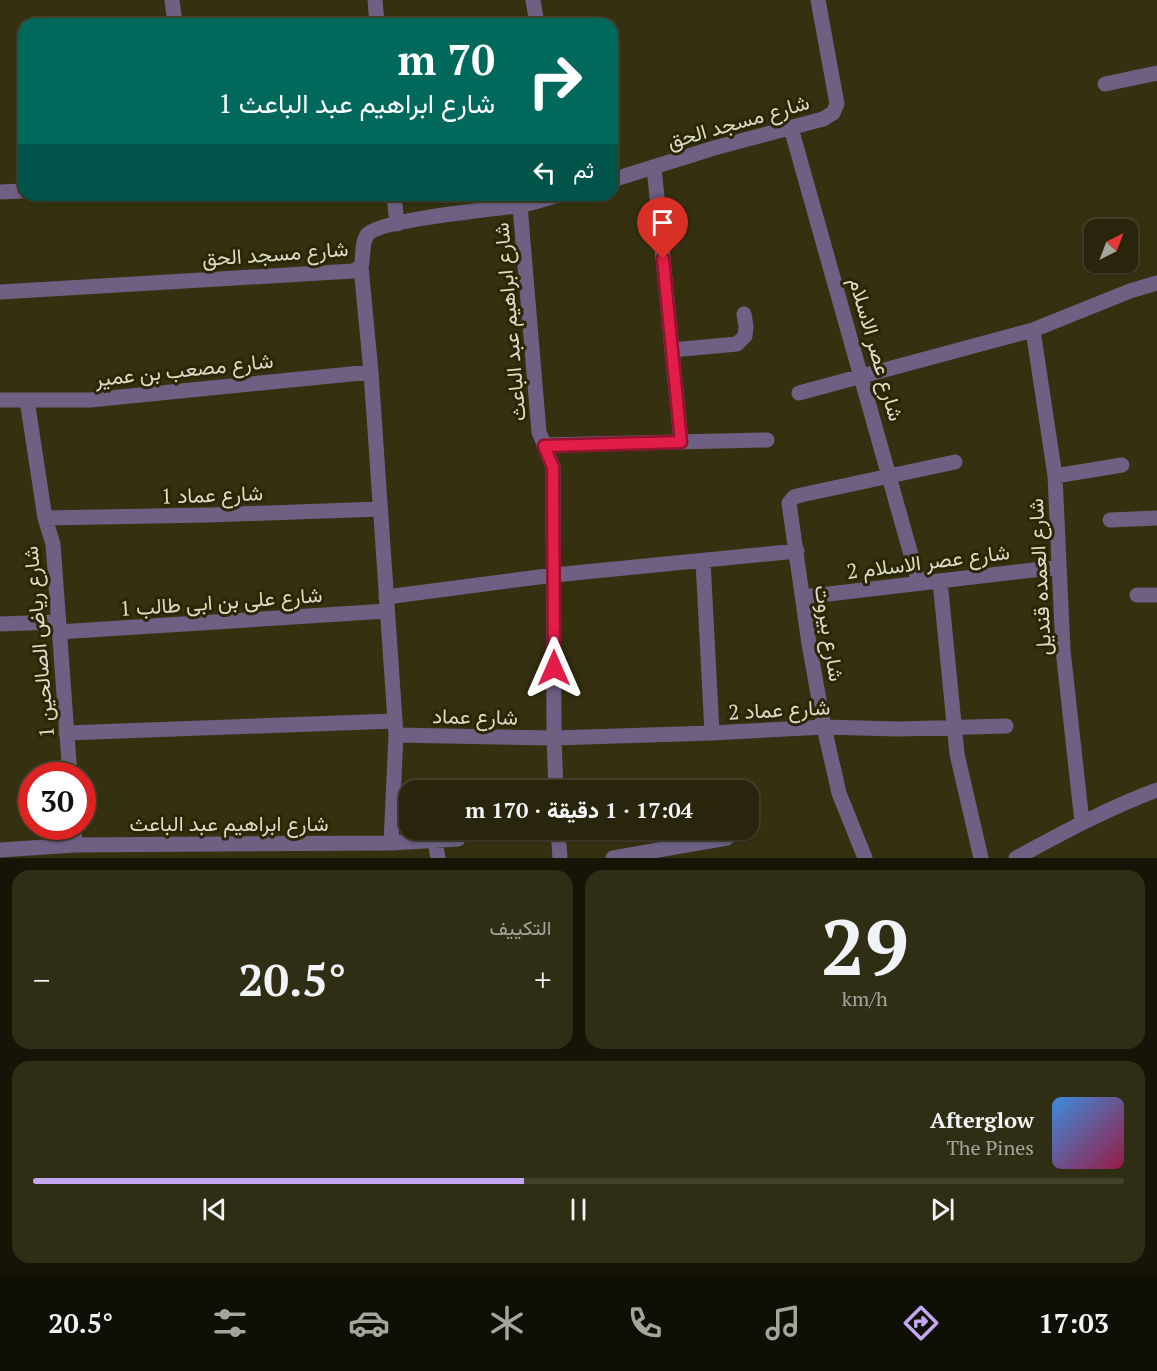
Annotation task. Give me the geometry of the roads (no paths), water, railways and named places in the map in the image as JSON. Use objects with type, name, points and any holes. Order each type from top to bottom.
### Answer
[{"type":"street","points":[[172,0],[175,18]]},
{"type":"street","points":[[375,0],[376,18]]},
{"type":"street","points":[[533,0],[536,18]]},
{"type":"street","name":"شارع مسجد الحق","points":[[618,178],[714,148],[823,119],[833,113],[837,104],[818,0]]},
{"type":"street","points":[[1105,84],[1157,73]]},
{"type":"street","name":"شارع عصر الاسلام","points":[[792,128],[919,583]]},
{"type":"street","points":[[654,167],[681,442]]},
{"type":"street","points":[[0,192],[18,191]]},
{"type":"street","points":[[395,201],[397,224]]},
{"type":"street","name":"شارع مسجد الحق","points":[[0,292],[353,271],[361,267],[364,258],[363,244],[373,229],[520,206],[537,201]]},
{"type":"street","name":"شارع ابراهيم عبد الباعث","points":[[520,206],[539,432],[553,467],[556,780]]},
{"type":"street","points":[[361,267],[371,372],[395,728],[391,843]]},
{"type":"street","points":[[800,393],[1033,330],[1130,291],[1157,283]]},
{"type":"street","points":[[672,350],[737,344],[745,336],[744,314]]},
{"type":"street","name":"شارع العمده قنديل","points":[[1033,330],[1055,476],[1066,683],[1082,822]]},
{"type":"street","name":"شارع مصعب بن عمير","points":[[0,400],[90,400],[371,372]]},
{"type":"street","name":"شارع رياض الصالحين 1","points":[[27,400],[45,518],[53,544],[69,762]]},
{"type":"street","points":[[544,446],[767,440]]},
{"type":"street","points":[[890,476],[955,462]]},
{"type":"street","points":[[1055,476],[1122,465]]},
{"type":"street","name":"شارع بيروت","points":[[865,858],[839,793],[824,727],[789,503],[794,497],[890,476]]},
{"type":"street","name":"شارع عماد 1","points":[[45,518],[380,509]]},
{"type":"street","points":[[1110,520],[1157,518]]},
{"type":"street","points":[[386,604],[554,575],[797,551]]},
{"type":"street","points":[[703,561],[712,733]]},
{"type":"street","name":"شارع عصر الاسلام 2","points":[[803,597],[1059,567]]},
{"type":"street","points":[[940,581],[957,754],[981,858]]},
{"type":"street","points":[[1137,595],[1157,595]]},
{"type":"street","name":"شارع على بن ابى طالب 1","points":[[0,624],[58,627],[386,604]]},
{"type":"street","name":"شارع عماد 2","points":[[554,738],[824,727],[898,729],[1006,726]]},
{"type":"street","name":"شارع عماد","points":[[66,732],[395,728],[554,738]]},
{"type":"street","points":[[1016,858],[1082,822],[1157,790]]},
{"type":"street","points":[[75,840],[75,845]]},
{"type":"street","points":[[435,840],[438,858]]},
{"type":"street","name":"شارع ابراهيم عبد الباعث","points":[[0,850],[18,854],[75,845],[391,843],[435,840]]},
{"type":"street","points":[[559,840],[560,858]]},
{"type":"street","points":[[613,858],[716,840]]}]
